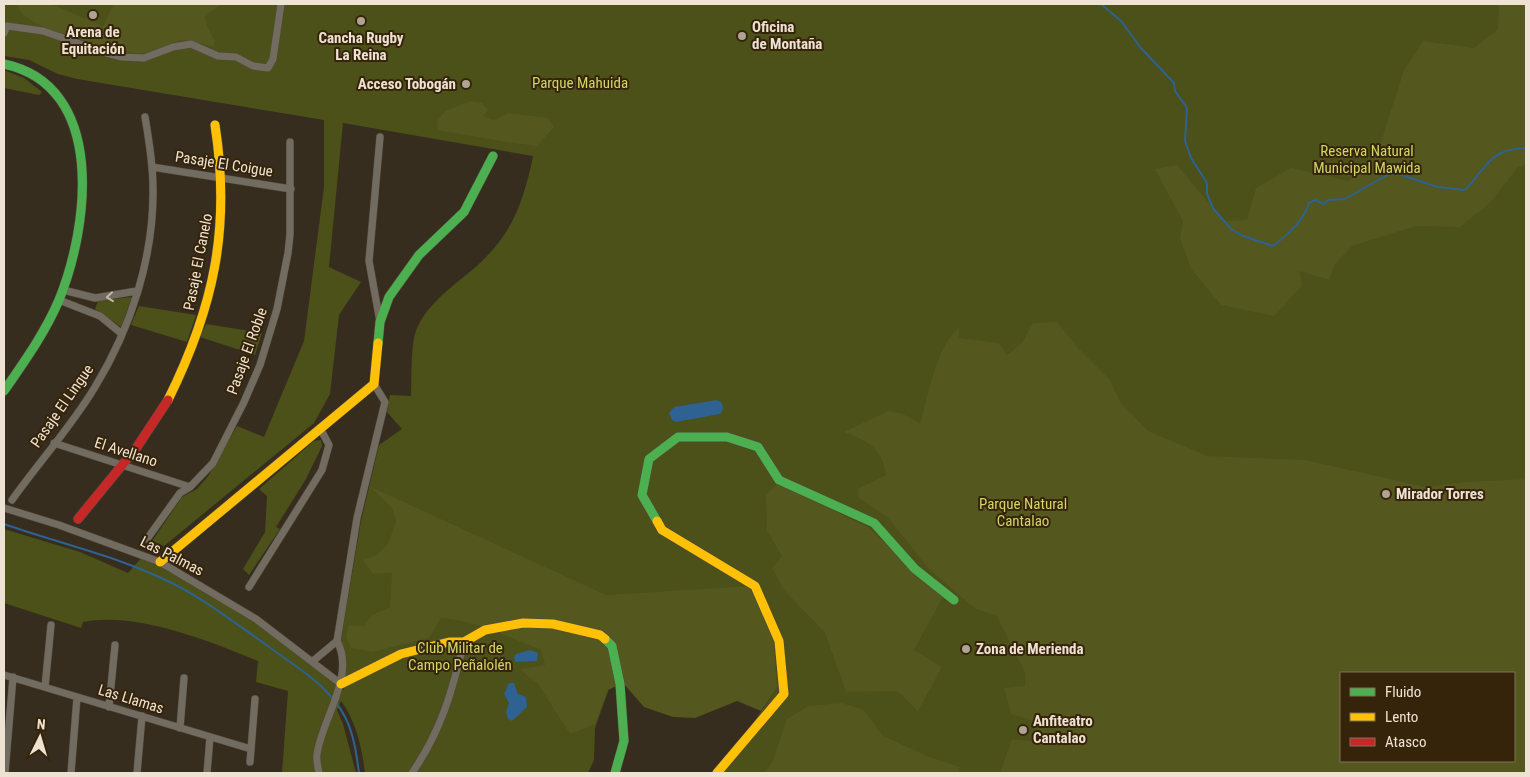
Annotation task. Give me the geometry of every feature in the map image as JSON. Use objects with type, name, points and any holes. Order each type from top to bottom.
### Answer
[{"type":"street","points":[[4,33],[7,26],[33,29],[106,54],[144,58],[173,47],[192,44],[218,56],[236,57],[254,66],[268,68],[273,59],[281,4]]},
{"type":"street","points":[[4,64],[23,68],[44,80],[59,94],[73,121],[78,149],[80,197],[74,246],[63,290],[39,339],[4,392]]},
{"type":"street","name":"Pasaje El Lingue","points":[[12,500],[95,387],[122,334],[137,291],[150,240],[153,212],[152,167],[145,117]]},
{"type":"street","name":"Pasaje El Canelo","points":[[78,518],[145,436],[165,402],[197,330],[216,257],[223,177],[215,125]]},
{"type":"street","points":[[380,136],[369,261],[380,322]]},
{"type":"street","name":"Pasaje El Roble","points":[[147,539],[177,497],[190,487],[213,462],[247,396],[266,346],[285,272],[290,234],[290,142]]},
{"type":"street","points":[[319,773],[317,755],[341,684],[341,650],[337,642],[357,518],[385,402],[374,384],[380,322],[389,297],[420,255],[464,212],[493,156]]},
{"type":"street","name":"Pasaje El Coigue","points":[[152,167],[290,189]]},
{"type":"street","points":[[63,290],[96,298],[137,291]]},
{"type":"street","points":[[59,300],[79,306],[100,316],[122,334]]},
{"type":"street","points":[[160,562],[178,550],[374,384]]},
{"type":"street","points":[[249,587],[322,470],[329,445],[320,428]]},
{"type":"street","points":[[717,773],[732,760],[767,710],[784,694],[779,641],[755,586],[662,530],[642,495],[649,459],[678,437],[727,437],[758,447],[779,480],[874,524],[916,569],[954,600]]},
{"type":"street","name":"El Avellano","points":[[54,443],[190,487]]},
{"type":"street","name":"Las Palmas","points":[[4,508],[59,525],[160,562],[256,619],[341,684]]},
{"type":"street","points":[[341,684],[401,654],[448,642],[464,642],[485,630],[523,623],[553,624],[600,635],[612,646],[620,684],[624,741],[615,773]]},
{"type":"street","points":[[44,687],[50,625]]},
{"type":"street","points":[[313,661],[337,642]]},
{"type":"street","points":[[412,773],[436,735],[453,686],[464,642]]},
{"type":"street","points":[[109,706],[115,645]]},
{"type":"street","name":"Las Llamas","points":[[4,674],[251,749]]},
{"type":"street","points":[[4,773],[13,677]]},
{"type":"street","points":[[180,728],[184,678]]},
{"type":"street","points":[[71,773],[77,697]]},
{"type":"street","points":[[250,762],[255,699]]},
{"type":"street","points":[[137,773],[142,716]]},
{"type":"street","points":[[207,773],[210,737]]},
{"type":"green space","points":[[5,4],[1526,4],[1526,773],[719,773],[777,688],[611,683],[595,728],[594,760],[588,773],[365,773],[358,735],[351,717],[341,701],[337,710],[343,724],[356,773],[282,773],[288,691],[256,682],[258,661],[195,637],[149,624],[103,620],[83,622],[81,628],[4,603],[4,529],[80,552],[128,573],[143,556],[216,596],[309,659],[344,690],[341,639],[361,521],[379,445],[402,429],[387,412],[390,395],[411,396],[412,352],[417,328],[423,317],[439,298],[486,257],[512,223],[522,197],[533,156],[343,123],[329,267],[361,282],[339,315],[330,394],[314,423],[164,546],[152,541],[182,497],[197,489],[209,475],[237,426],[264,437],[304,341],[324,187],[324,120],[77,79],[58,74],[29,60],[4,56]]},
{"type":"green space","points":[[17,4],[51,4],[103,26],[114,4],[221,4],[205,17],[207,26],[215,41],[213,47],[196,42],[179,41],[154,51],[134,53],[95,45],[53,31],[35,23],[22,13]]},
{"type":"green space","points":[[1499,4],[1526,4],[1526,165],[1518,167],[1489,204],[1460,227],[1416,226],[1352,246],[1335,264],[1329,280],[1300,271],[1302,286],[1274,316],[1221,305],[1191,269],[1180,238],[1183,221],[1155,169],[1177,165],[1224,221],[1247,220],[1256,188],[1291,168],[1349,181],[1377,154],[1404,70],[1423,41],[1474,48],[1498,29]]},
{"type":"green space","points":[[4,70],[24,78],[42,92],[39,95],[4,88]]},
{"type":"green space","points":[[471,101],[482,103],[488,110],[483,116],[494,120],[508,113],[548,118],[554,127],[537,146],[438,130],[437,121],[445,111]]},
{"type":"green space","points":[[132,297],[121,327],[95,309],[98,301]]},
{"type":"green space","points":[[139,306],[196,315],[187,342],[131,325]]},
{"type":"green space","name":"Parque Natural Cantalao","points":[[1057,322],[1078,348],[1110,380],[1121,403],[1148,431],[1208,456],[1305,460],[1426,487],[1465,482],[1526,479],[1526,773],[1000,773],[1012,739],[1035,742],[1034,721],[1011,714],[1004,688],[1025,686],[1025,672],[997,616],[974,608],[929,569],[888,518],[859,498],[858,489],[886,475],[884,466],[877,452],[867,442],[844,432],[888,411],[903,414],[920,423],[934,372],[944,346],[959,327],[959,338],[999,343],[1007,355],[1022,343],[1033,323]]},
{"type":"green space","points":[[206,324],[262,333],[255,355],[200,337]]},
{"type":"green space","points":[[321,440],[322,446],[306,479],[276,527],[280,529],[249,575],[243,569],[265,532],[267,496],[259,489],[314,441]]},
{"type":"green space","points":[[778,483],[869,528],[943,597],[914,650],[942,667],[918,711],[897,691],[846,692],[825,633],[783,589],[772,568],[782,556],[767,531],[766,495]]},
{"type":"green space","points":[[369,486],[606,595],[751,586],[774,643],[777,688],[761,711],[737,701],[695,718],[673,717],[644,707],[623,683],[608,690],[595,724],[570,734],[538,684],[519,669],[545,665],[541,650],[504,635],[467,622],[441,618],[429,638],[372,652],[351,648],[346,636],[349,625],[364,626],[372,615],[390,607],[392,573],[373,574],[363,560],[377,555],[388,544],[396,521],[392,508]]},
{"type":"green space","points":[[842,703],[864,710],[883,736],[927,756],[960,767],[959,773],[765,773],[773,761],[787,719],[808,706]]},
{"type":"water","points":[[717,400],[722,403],[723,409],[720,414],[676,422],[672,420],[669,413],[674,407]]},
{"type":"water","points":[[530,650],[538,653],[537,661],[515,662],[514,657],[516,654]]},
{"type":"water","points":[[509,683],[514,683],[518,694],[526,697],[527,707],[512,721],[508,719],[506,712],[509,703],[504,694]]},
{"type":"waterway","points":[[1101,4],[1122,22],[1140,47],[1174,83],[1175,91],[1187,108],[1185,141],[1191,158],[1207,183],[1207,194],[1213,208],[1231,229],[1243,236],[1273,246],[1299,222],[1309,203],[1315,200],[1324,204],[1328,200],[1345,199],[1387,175],[1398,174],[1438,187],[1465,190],[1496,156],[1513,149],[1526,148]]},
{"type":"waterway","points":[[4,524],[121,562],[187,591],[310,676],[333,699]]},
{"type":"waterway","points":[[336,703],[350,727],[359,773]]},
{"type":"traffic: fast","points":[[4,64],[37,77],[60,100],[75,129],[81,162],[82,199],[78,235],[59,300],[41,336],[4,391]]},
{"type":"traffic: fast","points":[[378,343],[380,322],[389,297],[419,255],[464,212],[493,156]]},
{"type":"traffic: fast","points":[[657,521],[642,495],[649,459],[678,437],[727,437],[758,447],[779,480],[874,523],[915,569],[954,600]]},
{"type":"traffic: fast","points":[[605,639],[612,646],[620,684],[624,741],[615,773]]},
{"type":"traffic: slow","points":[[168,400],[197,332],[215,266],[221,198],[215,125]]},
{"type":"traffic: slow","points":[[160,562],[374,384],[378,343]]},
{"type":"traffic: slow","points":[[657,521],[662,530],[755,586],[779,641],[784,694],[717,773]]},
{"type":"traffic: slow","points":[[341,684],[401,654],[449,642],[464,642],[485,630],[523,623],[553,624],[600,635],[605,639]]},
{"type":"traffic: jam","points":[[78,519],[137,447],[168,400]]},
{"type":"place","name":"Arena de Equitación","points":[[93,15]]},
{"type":"place","name":"Cancha Rugby La Reina","points":[[361,21]]},
{"type":"place","name":"Oficina de Montaña","points":[[742,36]]},
{"type":"place","name":"Acceso Tobogán","points":[[466,84]]},
{"type":"place","name":"Mirador Torres","points":[[1386,494]]},
{"type":"place","name":"Zona de Merienda","points":[[966,649]]},
{"type":"place","name":"Anfiteatro Cantalao","points":[[1023,730]]},
{"type":"park label","name":"Parque Mahuida","points":[[580,83]]},
{"type":"park label","name":"Reserva Natural Municipal Mawida","points":[[1367,160]]},
{"type":"park label","name":"Club Militar de Campo Peñalolén","points":[[460,656]]}]
